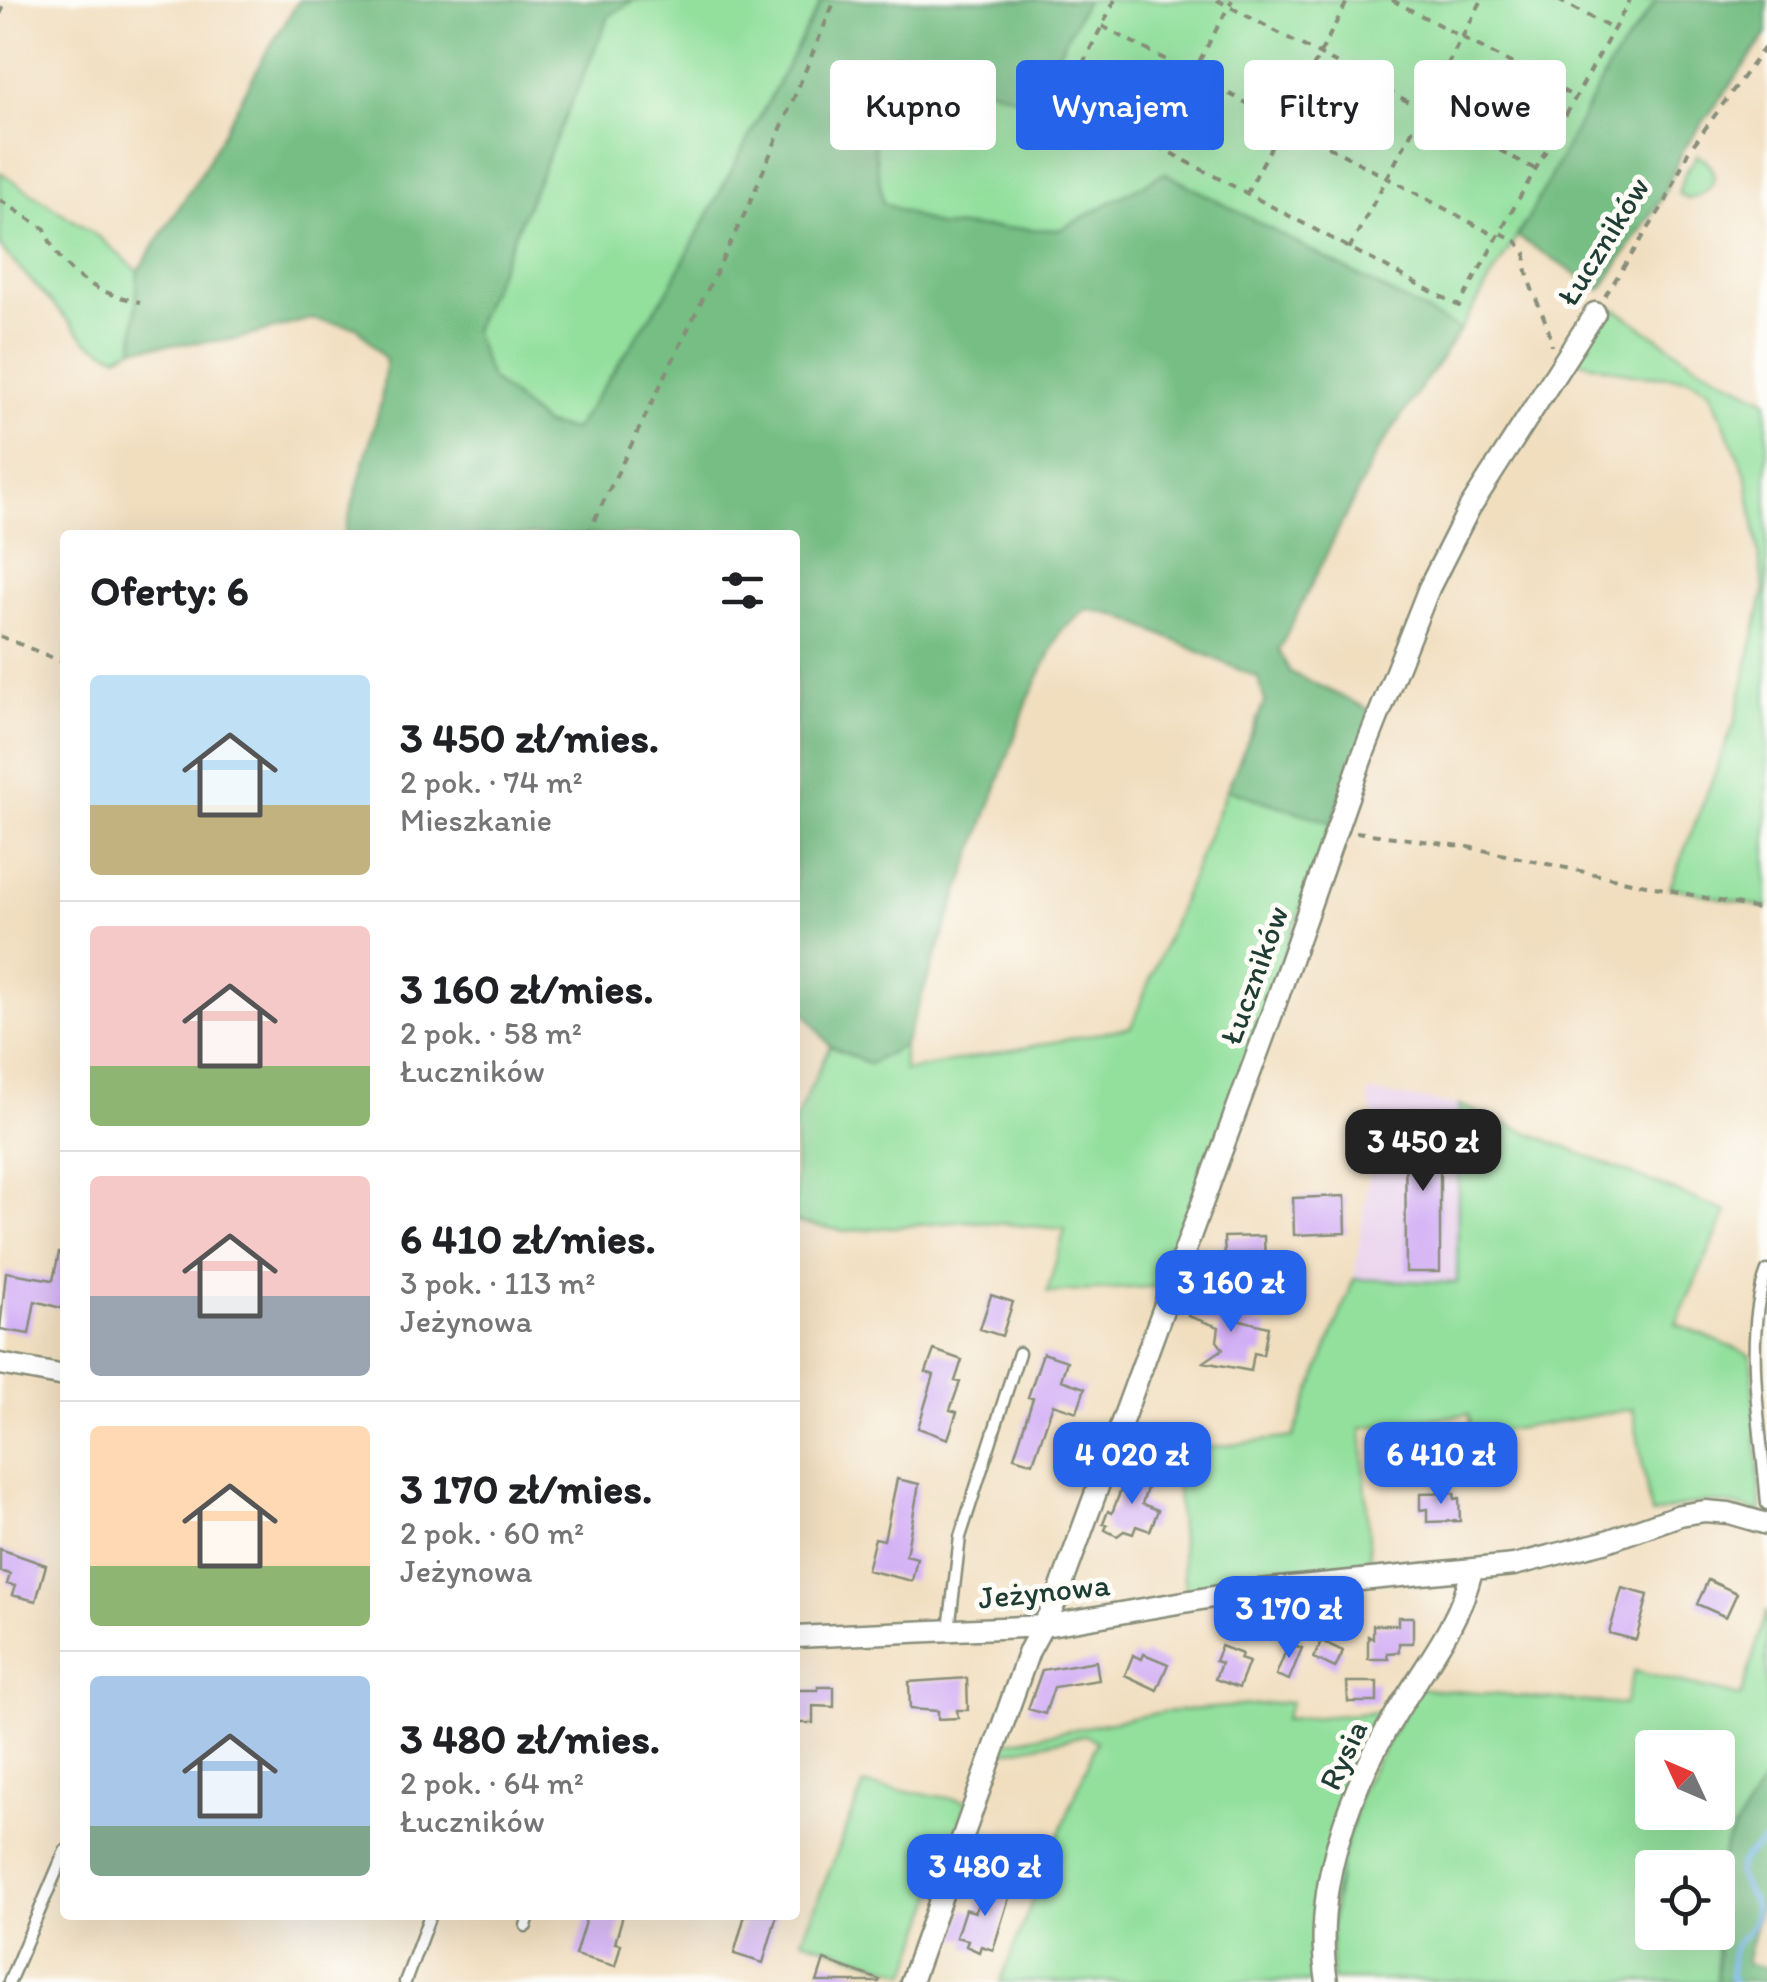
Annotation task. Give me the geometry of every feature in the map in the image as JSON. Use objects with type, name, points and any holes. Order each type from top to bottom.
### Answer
[{"type":"street","name":"Łuczników","points":[[911,1982],[1029,1651],[1056,1601],[1336,831],[1429,588],[1469,509],[1594,313]]},
{"type":"street","points":[[0,1364],[60,1375]]},
{"type":"street","name":"Jeżynowa","points":[[800,1637],[1044,1626],[1248,1591],[1472,1570],[1552,1557],[1704,1511],[1766,1515]]},
{"type":"street","name":"Rysia","points":[[1327,1982],[1323,1958],[1326,1906],[1357,1786],[1374,1750],[1460,1608],[1472,1570]]},
{"type":"lane","points":[[1766,1515],[1754,1340],[1758,1295],[1767,1271]]},
{"type":"lane","points":[[949,1630],[960,1537],[1019,1353]]},
{"type":"lane","points":[[9,1982],[60,1863]]},
{"type":"lane","points":[[404,1982],[428,1920]]},
{"type":"path","points":[[0,14],[7,0]]},
{"type":"path","points":[[589,530],[748,207],[835,0]]},
{"type":"path","points":[[1084,60],[1115,0]]},
{"type":"path","points":[[1216,0],[1230,3],[1414,105]]},
{"type":"path","points":[[1316,60],[1348,0]]},
{"type":"path","points":[[1392,0],[1575,97]]},
{"type":"path","points":[[1450,60],[1482,0]]},
{"type":"path","points":[[1558,0],[1613,29]]},
{"type":"path","points":[[1161,150],[1459,306],[1630,0]]},
{"type":"path","points":[[1199,60],[1230,3]]},
{"type":"path","points":[[1102,26],[1166,60]]},
{"type":"path","name":"Łuczników","points":[[1594,313],[1666,202],[1688,152],[1767,44]]},
{"type":"path","points":[[1350,250],[1414,129]]},
{"type":"path","points":[[1246,196],[1270,150]]},
{"type":"path","points":[[1332,150],[1516,241],[1526,253],[1525,264],[1534,294],[1549,326],[1552,347],[1563,362]]},
{"type":"path","points":[[1499,150],[1535,169]]},
{"type":"path","points":[[0,200],[45,228],[51,248],[70,271],[108,295],[140,302]]},
{"type":"path","points":[[0,636],[60,661]]},
{"type":"path","points":[[1336,831],[1370,832],[1468,847],[1767,911]]},
{"type":"shaded area","points":[[1369,1092],[1459,1105],[1458,1283],[1354,1279],[1377,1120],[1369,1104]]},
{"type":"green space","points":[[299,0],[634,0],[609,16],[473,330],[490,378],[545,425],[574,430],[667,292],[822,0],[1086,0],[1055,60],[1016,60],[1016,98],[996,91],[996,60],[830,60],[830,150],[875,150],[883,203],[938,226],[1059,230],[1165,173],[1460,330],[1376,454],[1279,650],[1290,672],[1372,711],[1332,823],[1227,789],[1265,701],[1258,678],[1120,616],[1087,609],[1061,631],[1028,700],[904,1045],[869,1064],[830,1046],[800,1006],[800,530],[345,530],[381,402],[386,360],[357,327],[310,319],[237,339],[134,348],[138,271],[202,172]]},
{"type":"green space","points":[[634,0],[822,0],[667,292],[574,430],[545,425],[490,378],[473,330],[609,16]]},
{"type":"green space","points":[[1086,0],[1657,0],[1609,67],[1551,180],[1460,330],[1165,173],[1059,230],[938,226],[882,203],[875,150],[996,150],[996,91],[1016,97],[1016,150],[1224,150],[1224,60],[1055,60]]},
{"type":"green space","points":[[1657,0],[1767,0],[1767,34],[1683,150],[1661,199],[1601,290],[1518,237],[1609,67]]},
{"type":"green space","points":[[1697,155],[1711,167],[1713,181],[1697,197],[1687,199],[1678,193]]},
{"type":"green space","points":[[0,172],[100,238],[138,271],[134,348],[117,356],[88,342],[0,247]]},
{"type":"green space","points":[[1611,306],[1695,363],[1767,400],[1767,908],[1670,887],[1735,722],[1764,591],[1747,477],[1710,390],[1689,378],[1635,375],[1572,359],[1596,321],[1605,319]]},
{"type":"green space","points":[[1227,789],[1332,823],[1164,1286],[1047,1293],[1065,1229],[968,1221],[845,1231],[800,1223],[800,1110],[830,1046],[869,1064],[904,1045],[904,1071],[1131,1027]]},
{"type":"green space","points":[[1459,1105],[1727,1212],[1676,1324],[1751,1355],[1761,1513],[1706,1503],[1651,1515],[1633,1409],[1471,1436],[1469,1414],[1362,1428],[1371,1570],[1185,1593],[1174,1452],[1293,1437],[1354,1279],[1457,1283]]},
{"type":"green space","points":[[1767,1610],[1767,1775],[1735,1829],[1735,1730],[1635,1730],[1635,1830],[1734,1830],[1724,1850],[1635,1850],[1635,1950],[1716,1950],[1717,1982],[1332,1980],[1330,1907],[1361,1788],[1418,1688],[1624,1705],[1634,1671],[1741,1697]]},
{"type":"green space","points":[[1291,1702],[1284,1720],[1393,1711],[1354,1784],[1322,1982],[1000,1982],[1097,1741],[1085,1735],[998,1753],[1002,1743],[1162,1712]]},
{"type":"green space","points":[[1767,1775],[1767,1878],[1746,1963],[1767,1968],[1767,1982],[1717,1982],[1717,1950],[1735,1950],[1735,1850],[1724,1850]]},
{"type":"green space","points":[[864,1785],[968,1801],[908,1973],[802,1939]]},
{"type":"building","points":[[1405,1117],[1440,1117],[1440,1272],[1406,1272]]},
{"type":"building","points":[[1345,1196],[1346,1233],[1294,1235],[1293,1198]]},
{"type":"building","points":[[1264,1236],[1265,1265],[1233,1267],[1232,1257],[1225,1258],[1224,1237]]},
{"type":"building","points":[[60,1253],[60,1308],[35,1301],[29,1334],[0,1329],[6,1272],[53,1280]]},
{"type":"building","points":[[991,1295],[1013,1302],[1002,1336],[980,1329]]},
{"type":"building","points":[[1195,1296],[1230,1309],[1229,1317],[1268,1327],[1263,1355],[1254,1353],[1251,1371],[1204,1362],[1223,1349],[1217,1341],[1219,1327],[1188,1316]]},
{"type":"building","points":[[934,1350],[962,1360],[955,1381],[960,1382],[950,1410],[957,1412],[948,1439],[918,1428],[934,1375],[926,1372]]},
{"type":"building","points":[[1043,1353],[1067,1361],[1061,1380],[1085,1388],[1077,1412],[1053,1404],[1033,1463],[1014,1457]]},
{"type":"building","points":[[1457,1450],[1458,1466],[1433,1467],[1432,1451]]},
{"type":"building","points":[[1135,1469],[1151,1475],[1142,1504],[1158,1510],[1150,1531],[1136,1526],[1133,1534],[1124,1531],[1117,1536],[1105,1530],[1107,1525],[1103,1524]]},
{"type":"building","points":[[897,1479],[919,1484],[906,1555],[917,1558],[912,1581],[867,1570],[875,1538],[884,1540]]},
{"type":"building","points":[[1454,1493],[1455,1499],[1459,1498],[1460,1521],[1427,1522],[1427,1509],[1420,1510],[1420,1494]]},
{"type":"building","points":[[0,1549],[46,1565],[36,1601],[12,1595],[15,1586],[7,1584],[10,1574],[0,1571]]},
{"type":"building","points":[[1708,1580],[1737,1593],[1726,1617],[1697,1604]]},
{"type":"building","points":[[1622,1588],[1648,1595],[1636,1640],[1609,1633]]},
{"type":"building","points":[[1398,1617],[1413,1617],[1413,1643],[1399,1643],[1399,1652],[1387,1653],[1388,1659],[1368,1659],[1368,1636],[1373,1639],[1373,1625],[1398,1625]]},
{"type":"building","points":[[1322,1641],[1343,1651],[1335,1668],[1314,1658]]},
{"type":"building","points":[[1289,1643],[1302,1648],[1289,1680],[1276,1675]]},
{"type":"building","points":[[1221,1646],[1242,1654],[1240,1659],[1249,1662],[1239,1688],[1215,1679],[1221,1663],[1215,1661]]},
{"type":"building","points":[[1144,1654],[1168,1664],[1157,1690],[1125,1675],[1133,1655],[1142,1659]]},
{"type":"building","points":[[1096,1661],[1099,1680],[1054,1687],[1045,1714],[1028,1709],[1042,1670]]},
{"type":"building","points":[[967,1678],[968,1710],[957,1710],[958,1718],[938,1719],[938,1711],[910,1709],[909,1682]]},
{"type":"building","points":[[1347,1682],[1377,1682],[1377,1702],[1348,1702]]},
{"type":"building","points":[[834,1687],[834,1707],[813,1706],[813,1723],[800,1723],[800,1690]]},
{"type":"building","points":[[986,1882],[1011,1891],[993,1950],[981,1946],[979,1952],[966,1946],[968,1940],[956,1937],[965,1909],[975,1912]]},
{"type":"building","points":[[586,1920],[622,1920],[615,1943],[621,1944],[615,1966],[575,1955]]},
{"type":"building","points":[[744,1920],[776,1920],[763,1963],[734,1954]]},
{"type":"building","points":[[824,1960],[880,1980],[817,1982]]},
{"type":"waterway","points":[[1735,1982],[1731,1979],[1733,1952],[1751,1927],[1755,1910],[1739,1873],[1740,1864],[1767,1840]]}]
